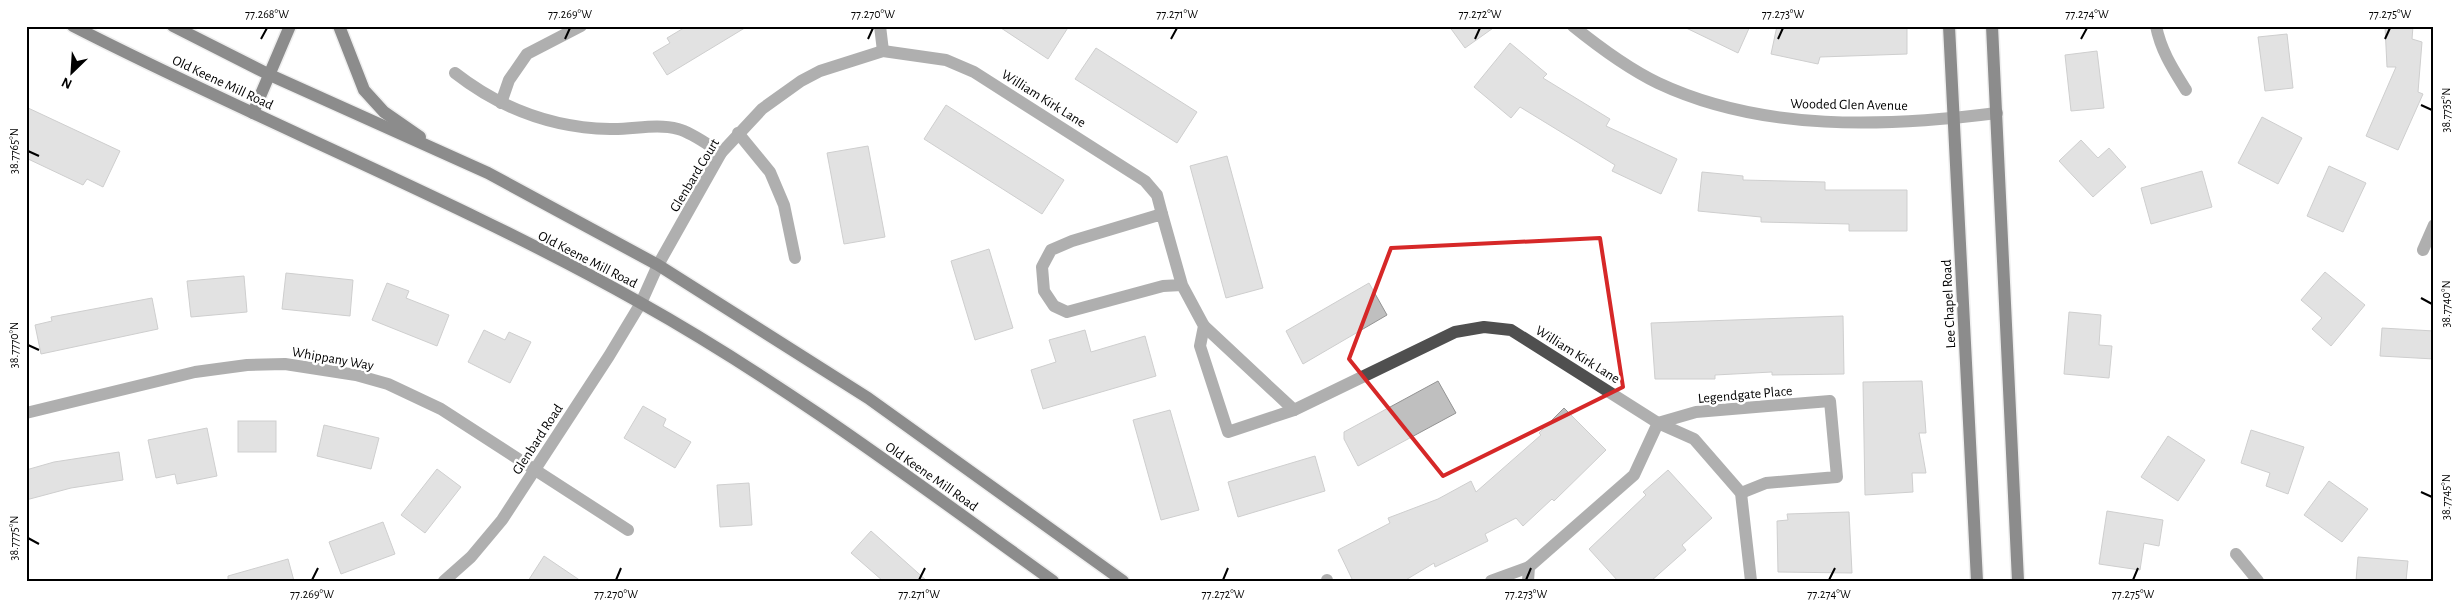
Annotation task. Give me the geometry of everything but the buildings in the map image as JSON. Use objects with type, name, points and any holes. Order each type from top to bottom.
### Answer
[{"type":"main road","name":"Old Keene Mill Road","points":[[73,26],[552,256],[641,303],[753,372],[894,466],[1053,581]]},
{"type":"main road","name":"Old Keene Mill Road","points":[[172,26],[270,75],[488,172],[658,266],[868,398],[1123,581]]},
{"type":"main road","points":[[253,113],[290,26]]},
{"type":"main road","points":[[339,26],[364,90],[384,112],[450,156]]},
{"type":"main road","name":"Lee Chapel Road","points":[[1949,26],[1977,581]]},
{"type":"main road","points":[[1992,26],[2018,581]]},
{"type":"street","points":[[501,103],[510,80],[527,54],[581,26]]},
{"type":"street","points":[[880,26],[882,51]]},
{"type":"street","name":"Wooded Glen Avenue","points":[[1572,26],[1605,52],[1657,82],[1688,95],[1740,111],[1796,120],[1884,121],[1955,118],[1997,113]]},
{"type":"street","points":[[2156,26],[2159,42],[2166,57],[2186,90]]},
{"type":"street","name":"Glenbard Court","points":[[641,303],[658,266],[721,153],[738,134],[762,109],[801,81],[820,71],[882,51]]},
{"type":"street","name":"William Kirk Lane","points":[[882,51],[946,60],[974,72],[1145,180],[1157,195],[1182,284],[1204,326],[1294,410]]},
{"type":"street","points":[[455,73],[478,91],[501,103],[554,123],[609,129],[666,127],[679,129],[721,153]]},
{"type":"street","points":[[738,134],[770,172],[784,206],[795,258]]},
{"type":"street","points":[[1162,214],[1072,241],[1051,250],[1042,267],[1044,291],[1054,306],[1067,312],[1163,286],[1182,284]]},
{"type":"street","points":[[2423,250],[2434,225]]},
{"type":"street","name":"Glenbard Road","points":[[444,581],[471,557],[502,520],[609,356],[641,303]]},
{"type":"street","name":"William Kirk Lane","points":[[1204,326],[1200,346],[1228,432],[1294,410],[1432,341],[1455,332],[1484,327],[1511,330],[1658,423],[1694,439],[1741,493]]},
{"type":"street","name":"Whippany Way","points":[[26,413],[195,372],[247,365],[285,364],[356,375],[388,384],[441,409],[628,530]]},
{"type":"street","name":"Legendgate Place","points":[[1658,423],[1696,412],[1830,402],[1837,477],[1766,483],[1741,493]]},
{"type":"street","points":[[1491,581],[1529,567],[1634,475],[1658,423]]},
{"type":"street","points":[[1741,493],[1751,581]]},
{"type":"street","points":[[2236,554],[2258,581]]},
{"type":"street","points":[[1528,581],[1529,567]]},
{"type":"highlighted area","points":[[1600,238],[1623,387],[1443,476],[1349,359],[1391,248]]}]
